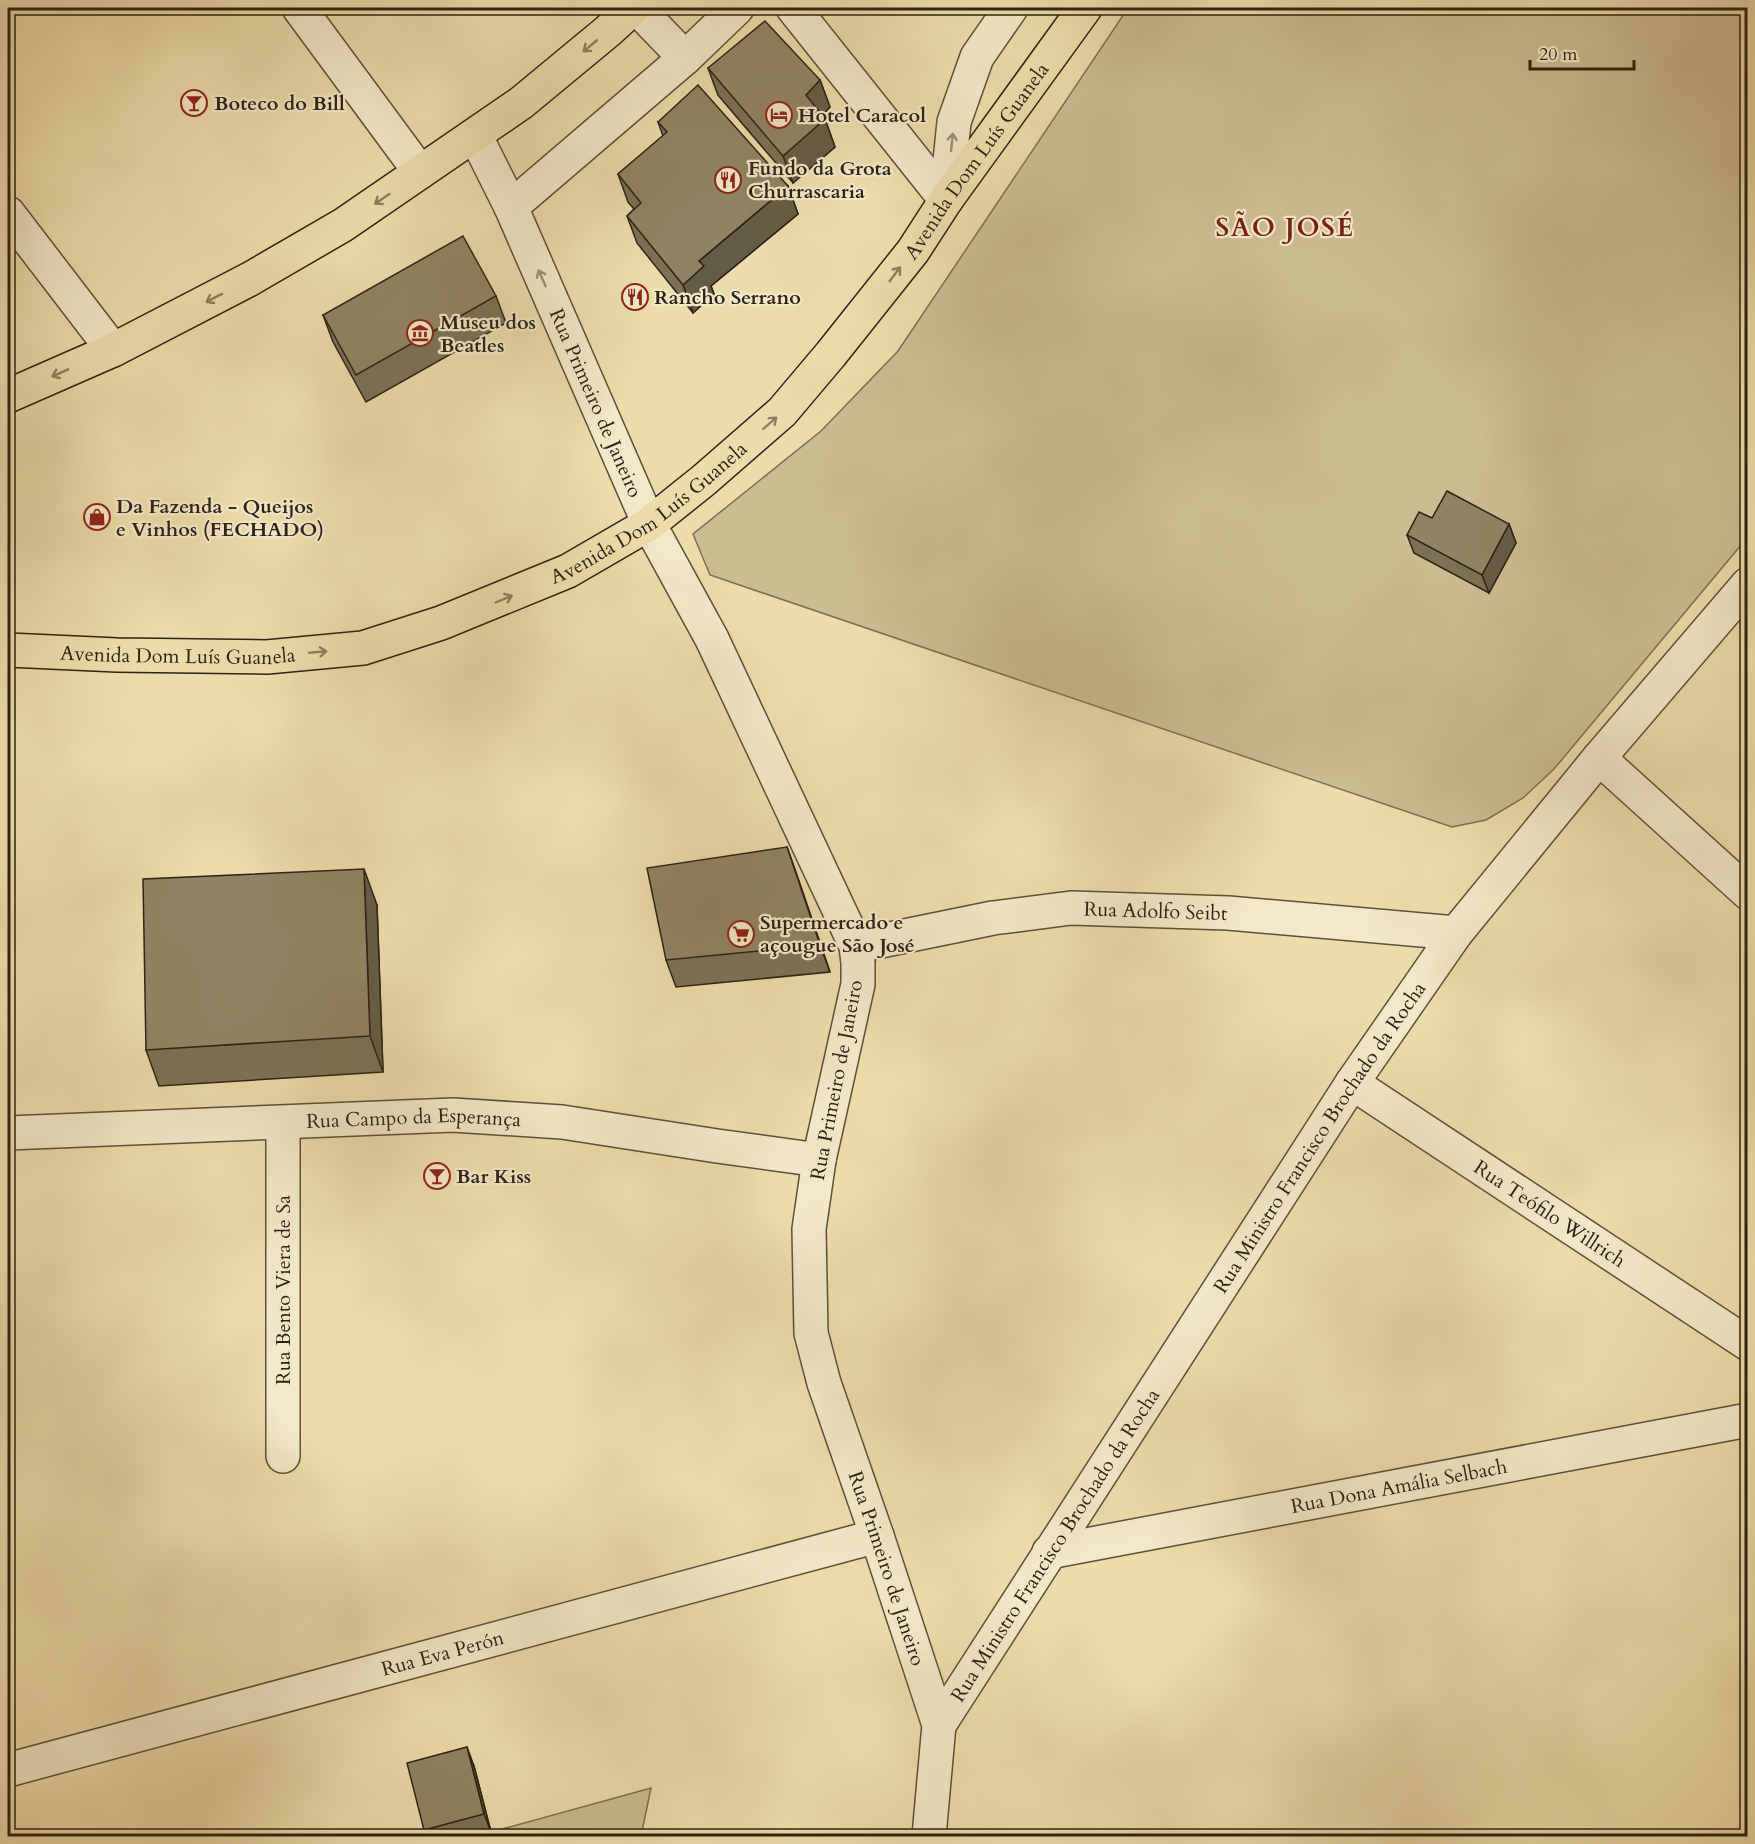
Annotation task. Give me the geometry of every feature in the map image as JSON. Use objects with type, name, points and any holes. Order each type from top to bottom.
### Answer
[{"type":"main road","points":[[8,396],[113,350],[250,279],[343,225],[520,103],[558,74],[635,8]]},
{"type":"main road","name":"Avenida Dom Luís Guanela","points":[[8,650],[117,655],[267,657],[363,648],[441,624],[568,571],[649,524],[782,412],[874,302],[913,251],[946,200],[1085,8]]},
{"type":"street","points":[[298,8],[420,172]]},
{"type":"street","points":[[635,8],[685,58]]},
{"type":"street","points":[[511,207],[685,58],[737,8]]},
{"type":"street","points":[[793,8],[946,200]]},
{"type":"street","points":[[946,200],[954,122],[977,57],[1011,8]]},
{"type":"street","name":"Rua Primeiro de Janeiro","points":[[475,135],[511,207],[649,524],[712,639],[856,946],[858,984],[819,1160],[809,1229],[811,1332],[824,1383],[939,1725],[929,1836]]},
{"type":"street","points":[[8,213],[113,350]]},
{"type":"street","name":"Rua Ministro Francisco Brochado da Rocha","points":[[939,1725],[1352,1083],[1456,933],[1599,758],[1748,584]]},
{"type":"street","points":[[1599,758],[1748,893]]},
{"type":"street","name":"Rua Adolfo Seibt","points":[[856,946],[993,918],[1071,908],[1228,913],[1456,933]]},
{"type":"street","name":"Rua Teófilo Willrich","points":[[1352,1083],[1748,1344]]},
{"type":"street","name":"Rua Campo da Esperança","points":[[8,1133],[453,1115],[562,1122],[819,1160]]},
{"type":"street","name":"Rua Bento Viera de Sa","points":[[283,1123],[283,1456]]},
{"type":"street","name":"Rua Dona Amália Selbach","points":[[1049,1552],[1748,1420]]},
{"type":"street","name":"Rua Eva Perón","points":[[8,1770],[877,1536]]},
{"type":"shaded area","points":[[1128,8],[1747,8],[1747,538],[1554,769],[1523,798],[1486,820],[1452,827],[710,575],[693,534],[821,431],[898,351]]},
{"type":"shaded area","points":[[651,1788],[641,1836],[477,1836]]},
{"type":"building","name":"Hotel Caracol","points":[[765,21],[820,80],[806,95],[825,119],[783,156],[708,68]]},
{"type":"building","points":[[698,85],[788,186],[699,261],[704,266],[683,285],[627,216],[641,203],[618,174],[667,132],[658,122]]},
{"type":"building","points":[[463,236],[496,296],[356,375],[323,315]]},
{"type":"building","points":[[1447,491],[1509,524],[1482,575],[1407,535],[1419,512],[1432,518]]},
{"type":"building","name":"Supermercado e açougue São José","points":[[787,847],[820,945],[666,960],[647,868]]},
{"type":"building","points":[[364,869],[370,1036],[146,1050],[143,879]]},
{"type":"building","points":[[467,1747],[484,1814],[424,1830],[407,1763]]},
{"type":"place","name":"Boteco do Bill","points":[[194,103]]},
{"type":"place","name":"Hotel Caracol","points":[[779,115]]},
{"type":"place","name":"Fundo da Grota Churrascaria","points":[[728,180]]},
{"type":"place","name":"Rancho Serrano","points":[[635,297]]},
{"type":"place","name":"Museu dos Beatles","points":[[420,333]]},
{"type":"place","name":"Da Fazenda - Queijos e Vinhos (FECHADO)","points":[[97,517]]},
{"type":"place","name":"Supermercado e açougue São José","points":[[741,934]]},
{"type":"place","name":"Bar Kiss","points":[[437,1176]]},
{"type":"district","name":"SÃO JOSÉ","points":[[1285,227]]}]
